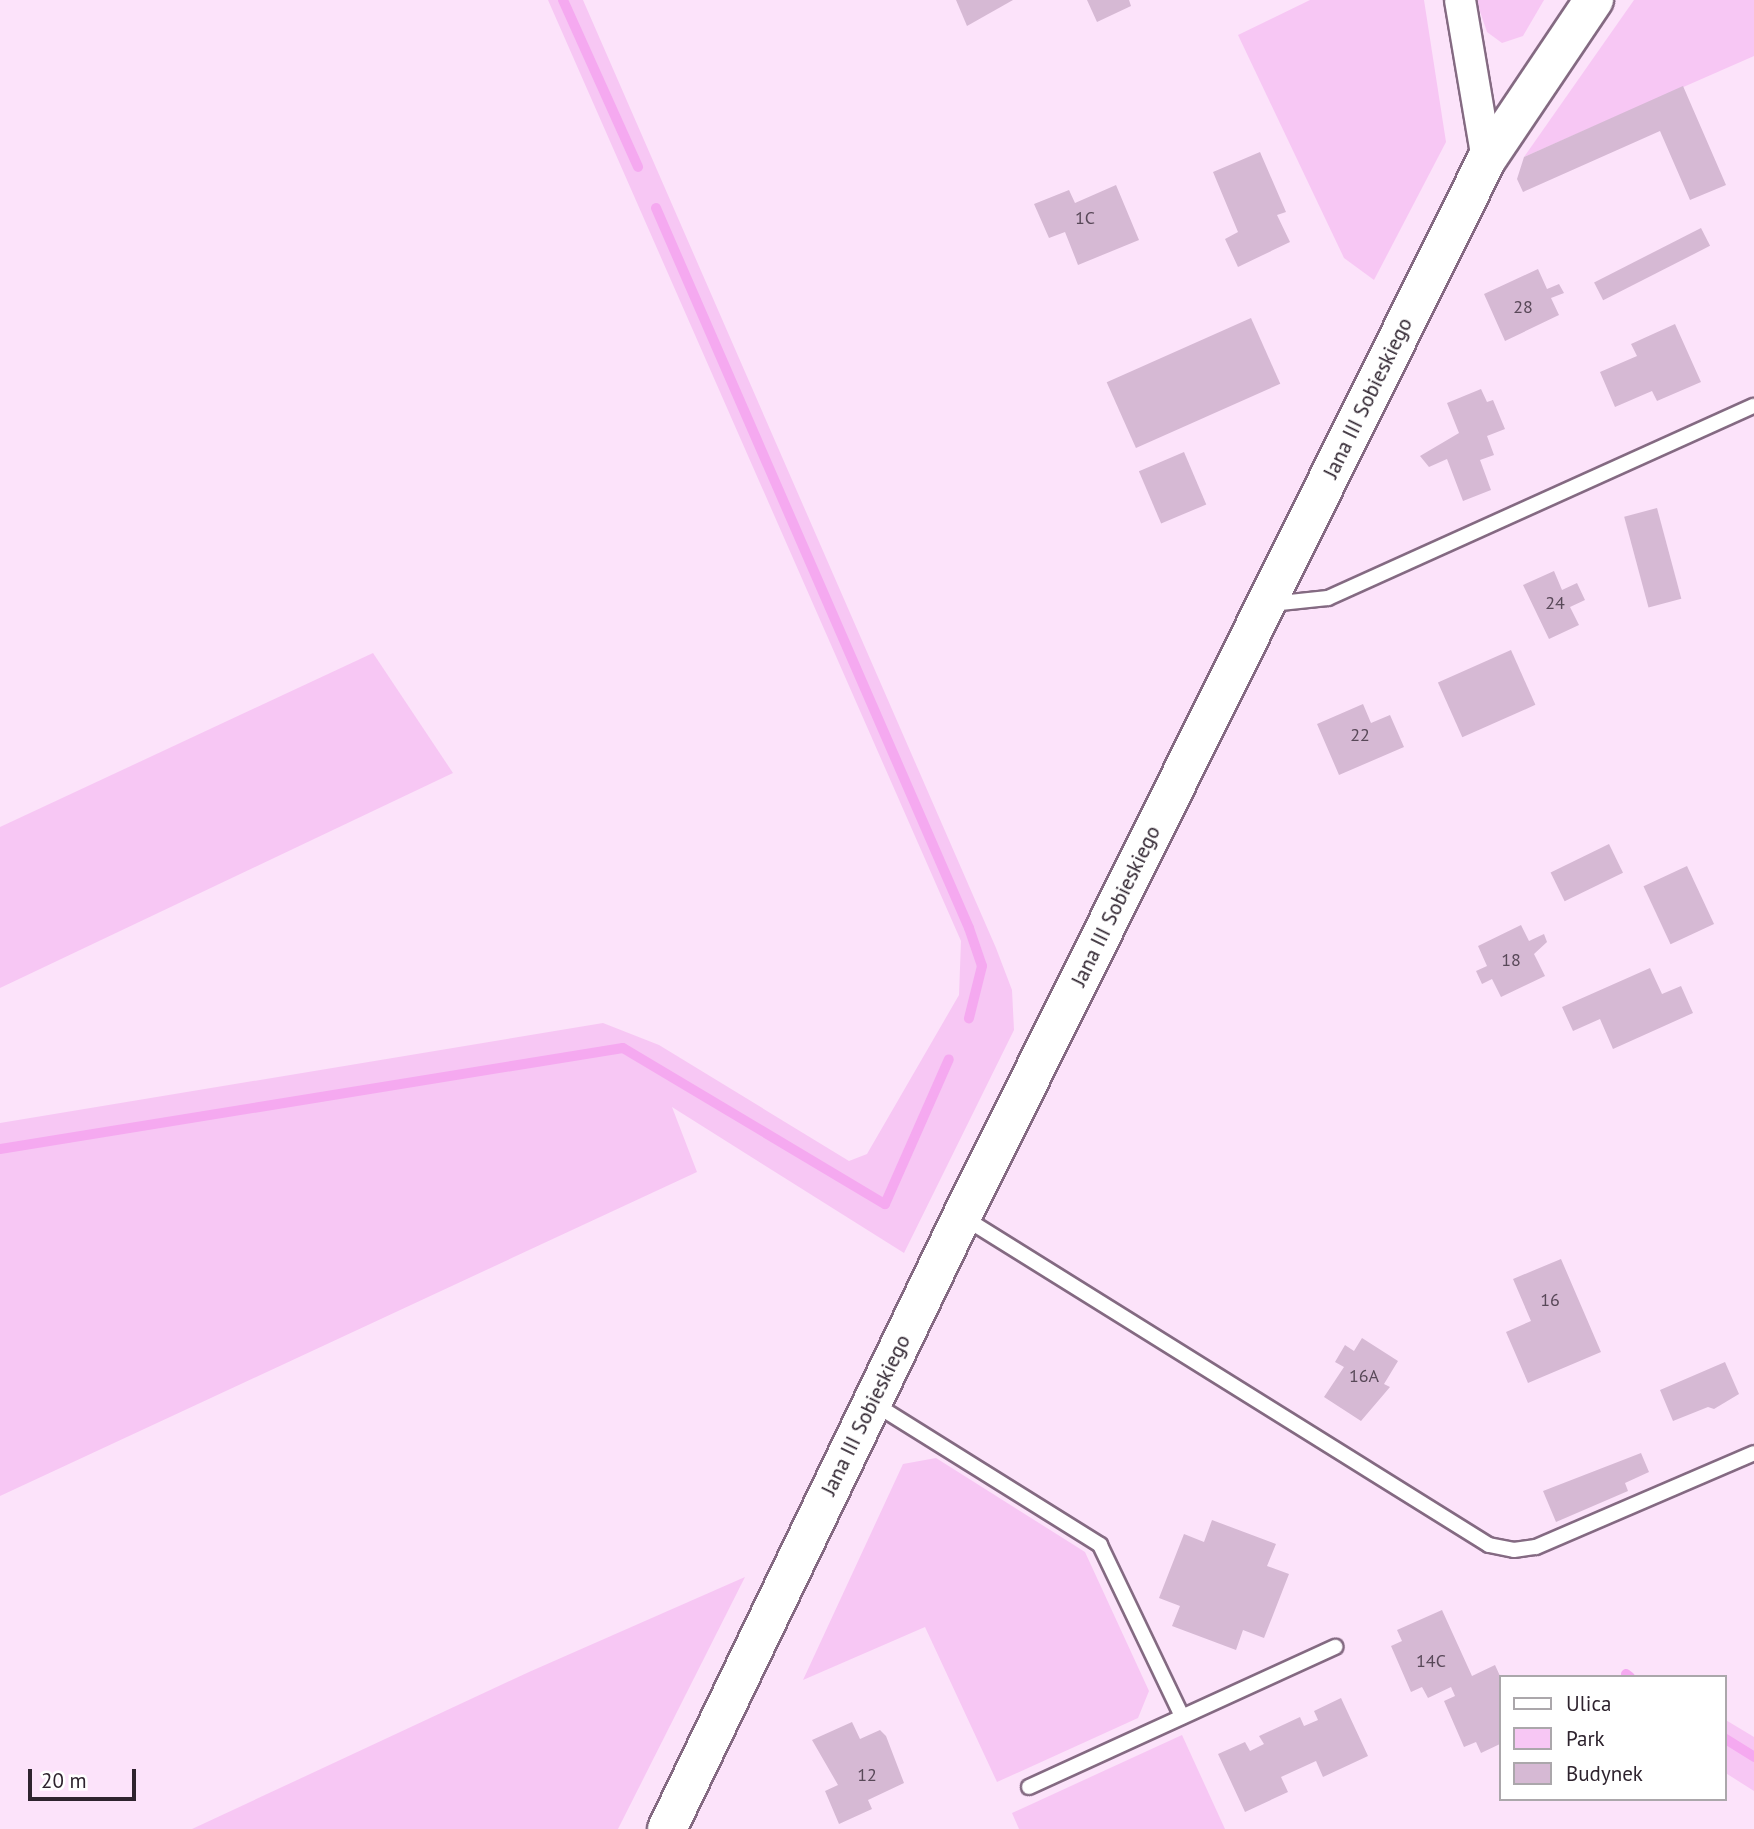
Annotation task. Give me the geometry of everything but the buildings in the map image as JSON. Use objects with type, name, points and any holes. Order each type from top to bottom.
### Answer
[{"type":"main road","name":"Jana III Sobieskiego","points":[[667,1829],[962,1216],[1487,159],[1594,0]]},
{"type":"street","points":[[1460,0],[1487,159]]},
{"type":"lane","points":[[1266,604],[1328,598],[1754,406]]},
{"type":"lane","points":[[962,1216],[1489,1545],[1514,1550],[1536,1547],[1754,1453]]},
{"type":"lane","points":[[872,1402],[1100,1545],[1182,1716]]},
{"type":"lane","points":[[1029,1787],[1335,1647]]},
{"type":"green space","points":[[548,0],[583,0],[996,948],[1012,990],[1014,1030],[904,1253],[672,1107],[697,1172],[0,1496],[0,1123],[603,1023],[659,1045],[849,1161],[867,1154],[959,995],[961,941]]},
{"type":"green space","points":[[1310,0],[1424,0],[1446,142],[1374,280],[1344,258],[1238,35]]},
{"type":"green space","points":[[1476,0],[1544,0],[1523,36],[1502,43],[1487,32]]},
{"type":"green space","points":[[1634,0],[1754,0],[1754,56],[1524,157]]},
{"type":"green space","points":[[373,653],[453,773],[0,988],[0,827]]},
{"type":"green space","points":[[936,1458],[1085,1552],[1149,1691],[1138,1718],[997,1782],[925,1627],[803,1680],[903,1464]]},
{"type":"green space","points":[[745,1577],[618,1829],[192,1829],[529,1672]]},
{"type":"green space","points":[[1726,1720],[1754,1737],[1754,1791],[1726,1773]]},
{"type":"green space","points":[[1182,1735],[1225,1829],[1019,1829],[1012,1813]]},
{"type":"waterway","points":[[563,0],[638,167]]},
{"type":"waterway","points":[[656,208],[969,928],[982,966],[969,1018]]},
{"type":"waterway","points":[[0,1149],[623,1048],[885,1204],[949,1059]]},
{"type":"waterway","points":[[1726,1739],[1754,1757]]}]
